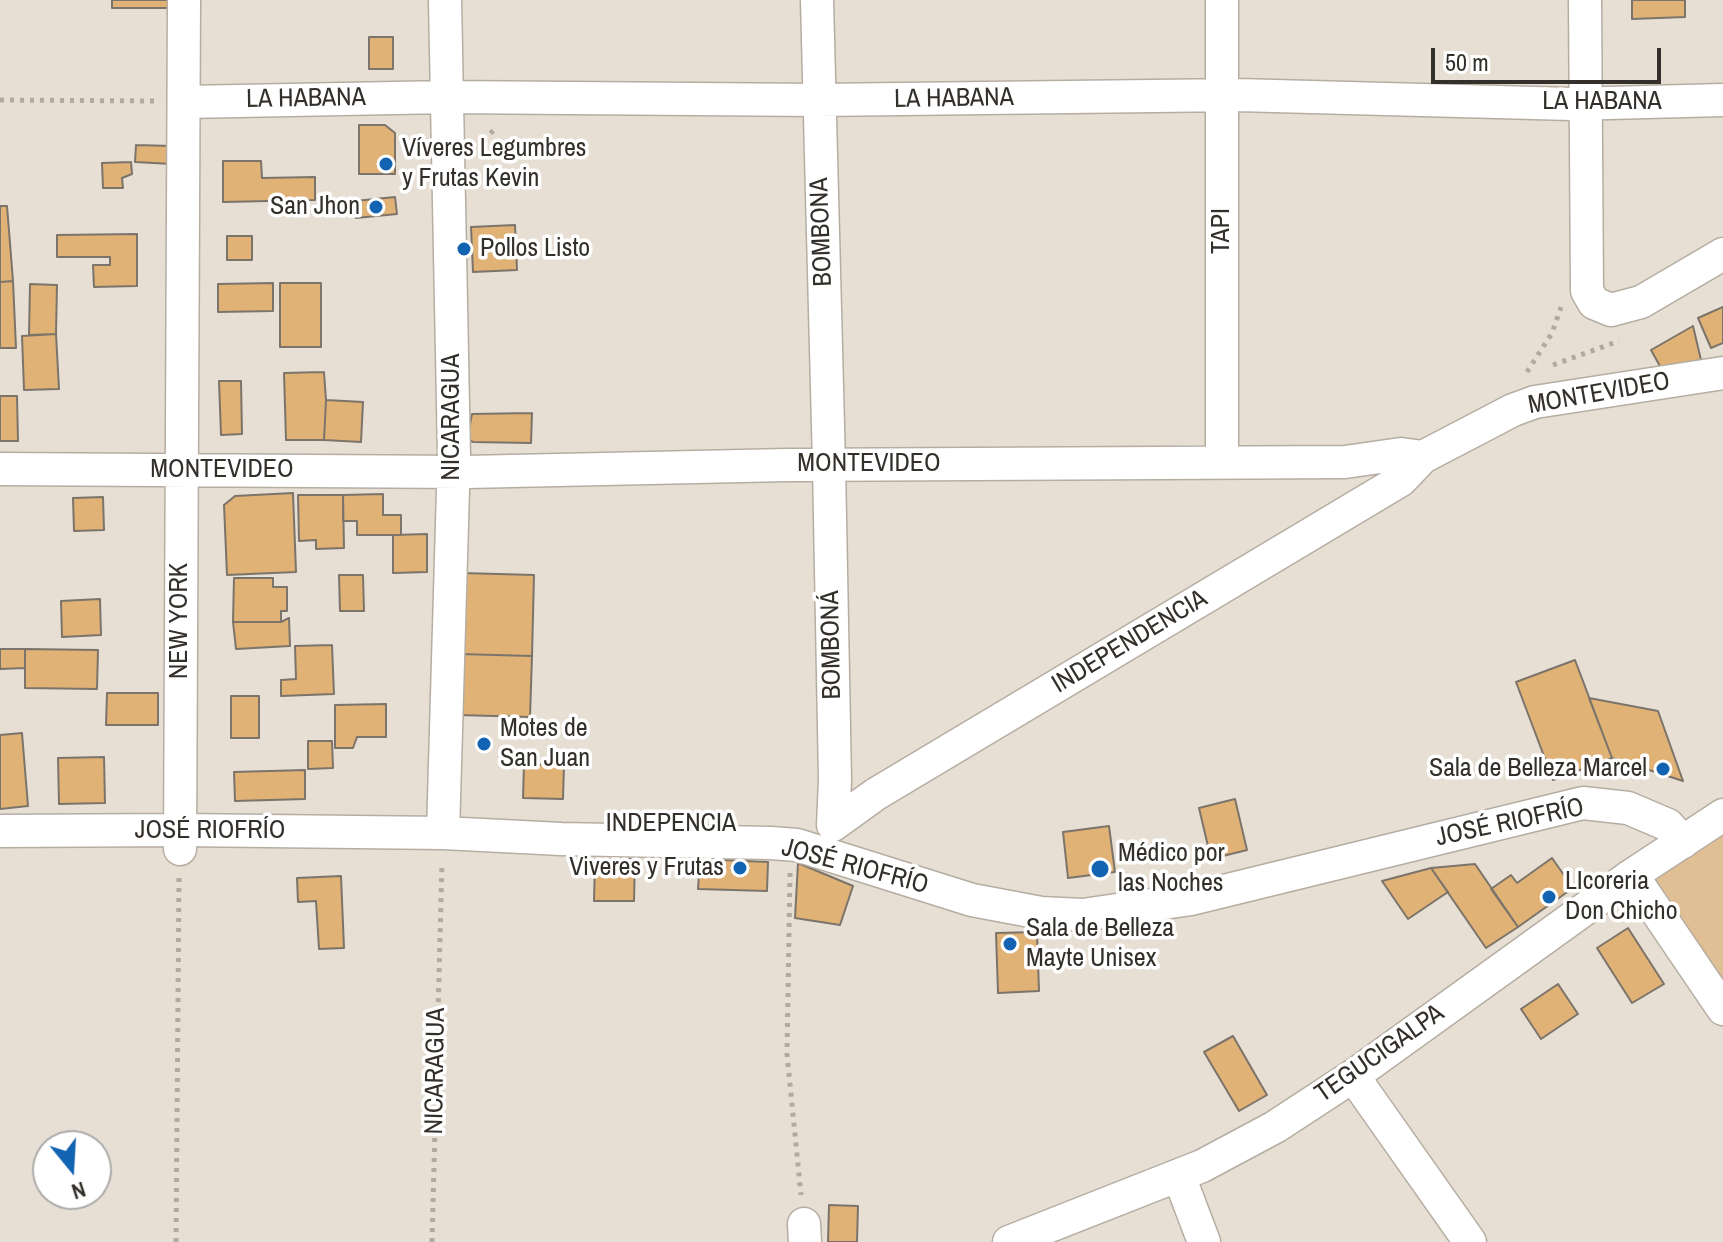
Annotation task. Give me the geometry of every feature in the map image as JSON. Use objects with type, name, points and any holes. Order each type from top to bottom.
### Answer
[{"type":"street","name":"NEW YORK","points":[[180,839],[180,469],[172,101],[184,0]]},
{"type":"street","name":"NICARAGUA","points":[[442,842],[452,471],[445,0]]},
{"type":"street","name":"BOMBONA","points":[[817,0],[829,465]]},
{"type":"street","name":"TAPI","points":[[1222,0],[1222,462]]},
{"type":"street","points":[[1585,0],[1587,291],[1594,303],[1611,310],[1641,302],[1723,254]]},
{"type":"street","name":"LA HABANA","points":[[172,101],[447,97],[818,100],[1222,95],[1585,104],[1723,100]]},
{"type":"street","name":"MONTEVIDEO","points":[[0,469],[452,471],[1345,462],[1401,454],[1423,457],[1513,410],[1535,402],[1723,373]]},
{"type":"street","name":"INDEPENDENCIA","points":[[833,825],[876,794],[1401,480],[1423,457]]},
{"type":"street","name":"BOMBONÁ","points":[[829,465],[835,780],[833,825]]},
{"type":"street","name":"JOSÉ RIOFRÍO","points":[[0,831],[180,839],[442,842],[561,839],[797,845],[972,900],[1041,913],[1083,915],[1191,899],[1583,803],[1628,808],[1668,825],[1683,842]]},
{"type":"street","name":"TEGUCIGALPA","points":[[1009,1242],[1064,1233],[1275,1127],[1353,1076],[1632,875],[1723,815]]},
{"type":"street","name":"INDEPENCIA","points":[[561,839],[575,829],[596,823],[833,825]]},
{"type":"street","points":[[1632,875],[1723,1009]]},
{"type":"street","points":[[1353,1076],[1470,1242]]},
{"type":"street","points":[[1179,1176],[1204,1242]]},
{"type":"path","points":[[0,100],[172,101]]},
{"type":"path","points":[[1550,366],[1621,341]]},
{"type":"path","points":[[176,1242],[180,839]]},
{"type":"path","name":"NICARAGUA","points":[[432,1242],[442,842]]},
{"type":"path","points":[[791,860],[787,1054],[804,1223]]},
{"type":"shaded area","points":[[1723,818],[1723,978],[1721,982],[1641,874]]},
{"type":"building","points":[[112,0],[169,0],[169,8],[112,8]]},
{"type":"building","points":[[1632,0],[1685,0],[1685,17],[1632,19]]},
{"type":"building","points":[[369,37],[393,37],[393,69],[369,69]]},
{"type":"building","points":[[359,125],[385,125],[395,133],[395,174],[359,174]]},
{"type":"building","points":[[136,145],[172,146],[172,164],[135,162]]},
{"type":"building","points":[[223,161],[261,161],[262,178],[315,177],[315,200],[223,202]]},
{"type":"building","points":[[131,162],[132,174],[122,178],[123,188],[103,188],[102,163]]},
{"type":"building","name":"San Jhon","points":[[395,197],[397,214],[356,218],[355,201]]},
{"type":"building","points":[[0,206],[7,206],[13,281],[0,282]]},
{"type":"building","points":[[515,225],[517,270],[473,272],[471,227]]},
{"type":"building","points":[[137,234],[137,286],[94,287],[93,265],[110,265],[110,257],[57,257],[57,235]]},
{"type":"building","points":[[227,236],[252,236],[252,260],[227,260]]},
{"type":"building","points":[[13,281],[16,348],[0,348],[0,282]]},
{"type":"building","points":[[273,283],[273,311],[218,312],[218,284]]},
{"type":"building","points":[[280,283],[321,283],[321,347],[280,347]]},
{"type":"building","points":[[30,284],[57,285],[56,334],[29,335]]},
{"type":"building","points":[[1723,307],[1723,343],[1711,348],[1698,318]]},
{"type":"building","points":[[1693,326],[1701,360],[1661,368],[1651,350]]},
{"type":"building","points":[[56,334],[59,389],[24,390],[22,336]]},
{"type":"building","points":[[324,372],[324,440],[286,440],[284,373]]},
{"type":"building","points":[[219,381],[241,381],[242,434],[221,435]]},
{"type":"building","points":[[0,396],[17,396],[18,441],[0,441]]},
{"type":"building","points":[[326,400],[363,402],[361,442],[324,440]]},
{"type":"building","points":[[532,413],[531,443],[473,442],[467,439],[472,414]]},
{"type":"building","points":[[293,493],[296,572],[227,575],[224,505],[235,496]]},
{"type":"building","points":[[383,494],[383,515],[401,515],[401,535],[357,535],[357,521],[343,521],[343,495]]},
{"type":"building","points":[[298,495],[343,495],[344,548],[316,549],[316,540],[299,541]]},
{"type":"building","points":[[103,497],[104,530],[74,531],[73,498]]},
{"type":"building","points":[[427,534],[427,572],[393,573],[393,535]]},
{"type":"building","points":[[462,573],[534,575],[532,656],[459,654]]},
{"type":"building","points":[[339,575],[363,575],[364,611],[340,611]]},
{"type":"building","points":[[234,578],[273,578],[273,587],[287,587],[287,611],[281,611],[281,622],[233,622]]},
{"type":"building","points":[[100,599],[101,635],[62,637],[61,601]]},
{"type":"building","points":[[289,618],[290,646],[236,649],[233,622],[281,622]]},
{"type":"building","points":[[332,645],[334,694],[281,696],[281,680],[296,679],[295,646]]},
{"type":"building","points":[[0,649],[25,649],[25,668],[0,669]]},
{"type":"building","points":[[25,649],[98,650],[97,689],[25,688]]},
{"type":"building","points":[[459,654],[532,656],[530,717],[458,715]]},
{"type":"building","points":[[1575,660],[1612,758],[1553,780],[1516,682]]},
{"type":"building","points":[[107,693],[158,693],[158,725],[106,725]]},
{"type":"building","points":[[231,696],[259,696],[259,738],[231,738]]},
{"type":"building","points":[[1589,698],[1658,711],[1683,781],[1612,758]]},
{"type":"building","points":[[386,704],[386,737],[357,737],[353,748],[335,748],[335,705]]},
{"type":"building","points":[[22,733],[28,806],[0,809],[0,735]]},
{"type":"building","points":[[308,741],[332,741],[333,768],[308,769]]},
{"type":"building","points":[[104,757],[105,803],[59,804],[58,758]]},
{"type":"building","points":[[524,764],[564,765],[563,799],[523,798]]},
{"type":"building","points":[[305,770],[305,799],[235,801],[234,772]]},
{"type":"building","points":[[1235,799],[1247,850],[1211,859],[1199,808]]},
{"type":"building","points":[[1109,826],[1115,872],[1068,878],[1063,832]]},
{"type":"building","points":[[1552,858],[1573,888],[1518,927],[1491,889],[1511,875],[1517,883]]},
{"type":"building","points":[[595,859],[635,859],[634,901],[594,901]]},
{"type":"building","points":[[700,859],[768,862],[767,891],[698,889]]},
{"type":"building","points":[[798,863],[853,886],[840,925],[795,918]]},
{"type":"building","points":[[1475,864],[1518,927],[1486,948],[1431,868]]},
{"type":"building","points":[[1431,868],[1448,892],[1408,919],[1382,881]]},
{"type":"building","points":[[341,876],[344,948],[319,949],[316,901],[298,902],[297,878]]},
{"type":"building","points":[[1628,928],[1664,984],[1632,1003],[1597,948]]},
{"type":"building","points":[[1037,932],[1039,991],[998,993],[996,933]]},
{"type":"building","points":[[1558,984],[1578,1014],[1541,1039],[1521,1009]]},
{"type":"building","points":[[1233,1036],[1267,1095],[1239,1111],[1204,1052]]},
{"type":"building","points":[[829,1205],[858,1206],[857,1242],[828,1242]]},
{"type":"place","name":"Víveres Legumbres y Frutas Kevin","points":[[386,164]]},
{"type":"place","name":"San Jhon","points":[[376,207]]},
{"type":"place","name":"Pollos Listo","points":[[464,249]]},
{"type":"place","name":"Motes de San Juan","points":[[484,744]]},
{"type":"place","name":"Sala de Belleza Marcel","points":[[1663,769]]},
{"type":"place","name":"Viveres y Frutas","points":[[740,868]]},
{"type":"place","name":"Médico por las Noches","points":[[1100,869]]},
{"type":"place","name":"LIcoreria Don Chicho","points":[[1549,897]]},
{"type":"place","name":"Sala de Belleza Mayte Unisex","points":[[1010,944]]}]
